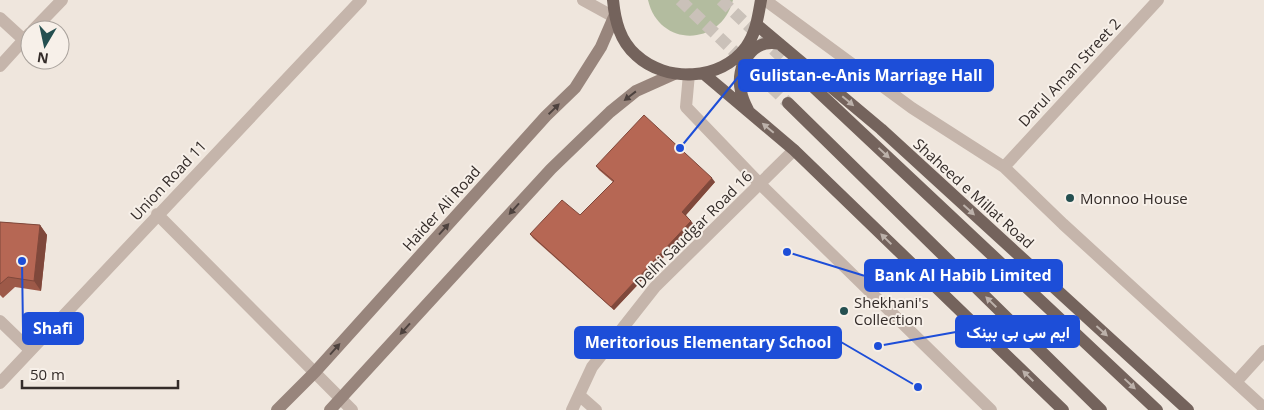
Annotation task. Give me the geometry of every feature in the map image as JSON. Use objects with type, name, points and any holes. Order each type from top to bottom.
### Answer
[{"type":"main road","points":[[612,1],[614,18],[622,38],[636,55],[653,68],[674,74],[704,74],[726,64],[745,48],[757,25],[763,0]]},
{"type":"main road","name":"Haider Ali Road","points":[[277,410],[315,372],[546,116],[575,88],[601,47],[614,18]]},
{"type":"main road","name":"Shaheed e Millat Road","points":[[757,25],[881,129],[1188,410]]},
{"type":"main road","points":[[749,112],[741,92],[741,67],[749,53],[760,44],[772,42],[780,44]]},
{"type":"main road","points":[[330,410],[571,150],[610,112],[636,91],[674,74]]},
{"type":"main road","points":[[704,74],[794,150],[1063,410]]},
{"type":"main road","name":"Shaheed e Millat Road","points":[[810,84],[1157,410]]},
{"type":"main road","points":[[788,102],[1101,410]]},
{"type":"street","points":[[43,20],[62,0]]},
{"type":"street","name":"Union Road 11","points":[[0,383],[360,0]]},
{"type":"street","points":[[583,0],[614,18]]},
{"type":"street","points":[[763,0],[912,108],[1004,167],[1063,224],[1264,408]]},
{"type":"street","name":"Darul Aman Street 2","points":[[1004,167],[1158,0]]},
{"type":"street","points":[[0,18],[20,32]]},
{"type":"street","points":[[0,66],[20,45]]},
{"type":"street","points":[[689,74],[686,108],[761,185],[991,410]]},
{"type":"street","name":"Delhi Saudgar Road 16","points":[[572,410],[592,367],[655,287],[761,185],[794,150]]},
{"type":"street","points":[[157,214],[352,410]]},
{"type":"street","points":[[0,321],[30,350]]},
{"type":"street","points":[[1236,382],[1264,352]]},
{"type":"street","points":[[580,394],[596,410]]},
{"type":"green space","points":[[648,0],[733,0],[726,15],[716,27],[704,33],[690,36],[664,27],[654,16]]},
{"type":"building","points":[[644,115],[712,178],[682,212],[691,221],[611,307],[530,234],[562,200],[580,215],[614,181],[596,166]]},
{"type":"building","points":[[0,222],[40,225],[34,281],[8,277],[0,284]]},
{"type":"tunnel","points":[[680,0],[788,103]]},
{"type":"tunnel","points":[[721,0],[810,84]]},
{"type":"place","name":"Gulistan-e-Anis Marriage Hall","points":[[680,148]]},
{"type":"place","name":"Monnoo House","points":[[1070,198]]},
{"type":"place","name":"Bank Al Habib Limited","points":[[787,252]]},
{"type":"place","name":"Shafi","points":[[22,261]]},
{"type":"place","name":"Shekhani's Collection","points":[[844,311]]},
{"type":"place","name":"ایم سی بی بینک","points":[[878,346]]},
{"type":"place","name":"Meritorious Elementary School","points":[[918,387]]}]
